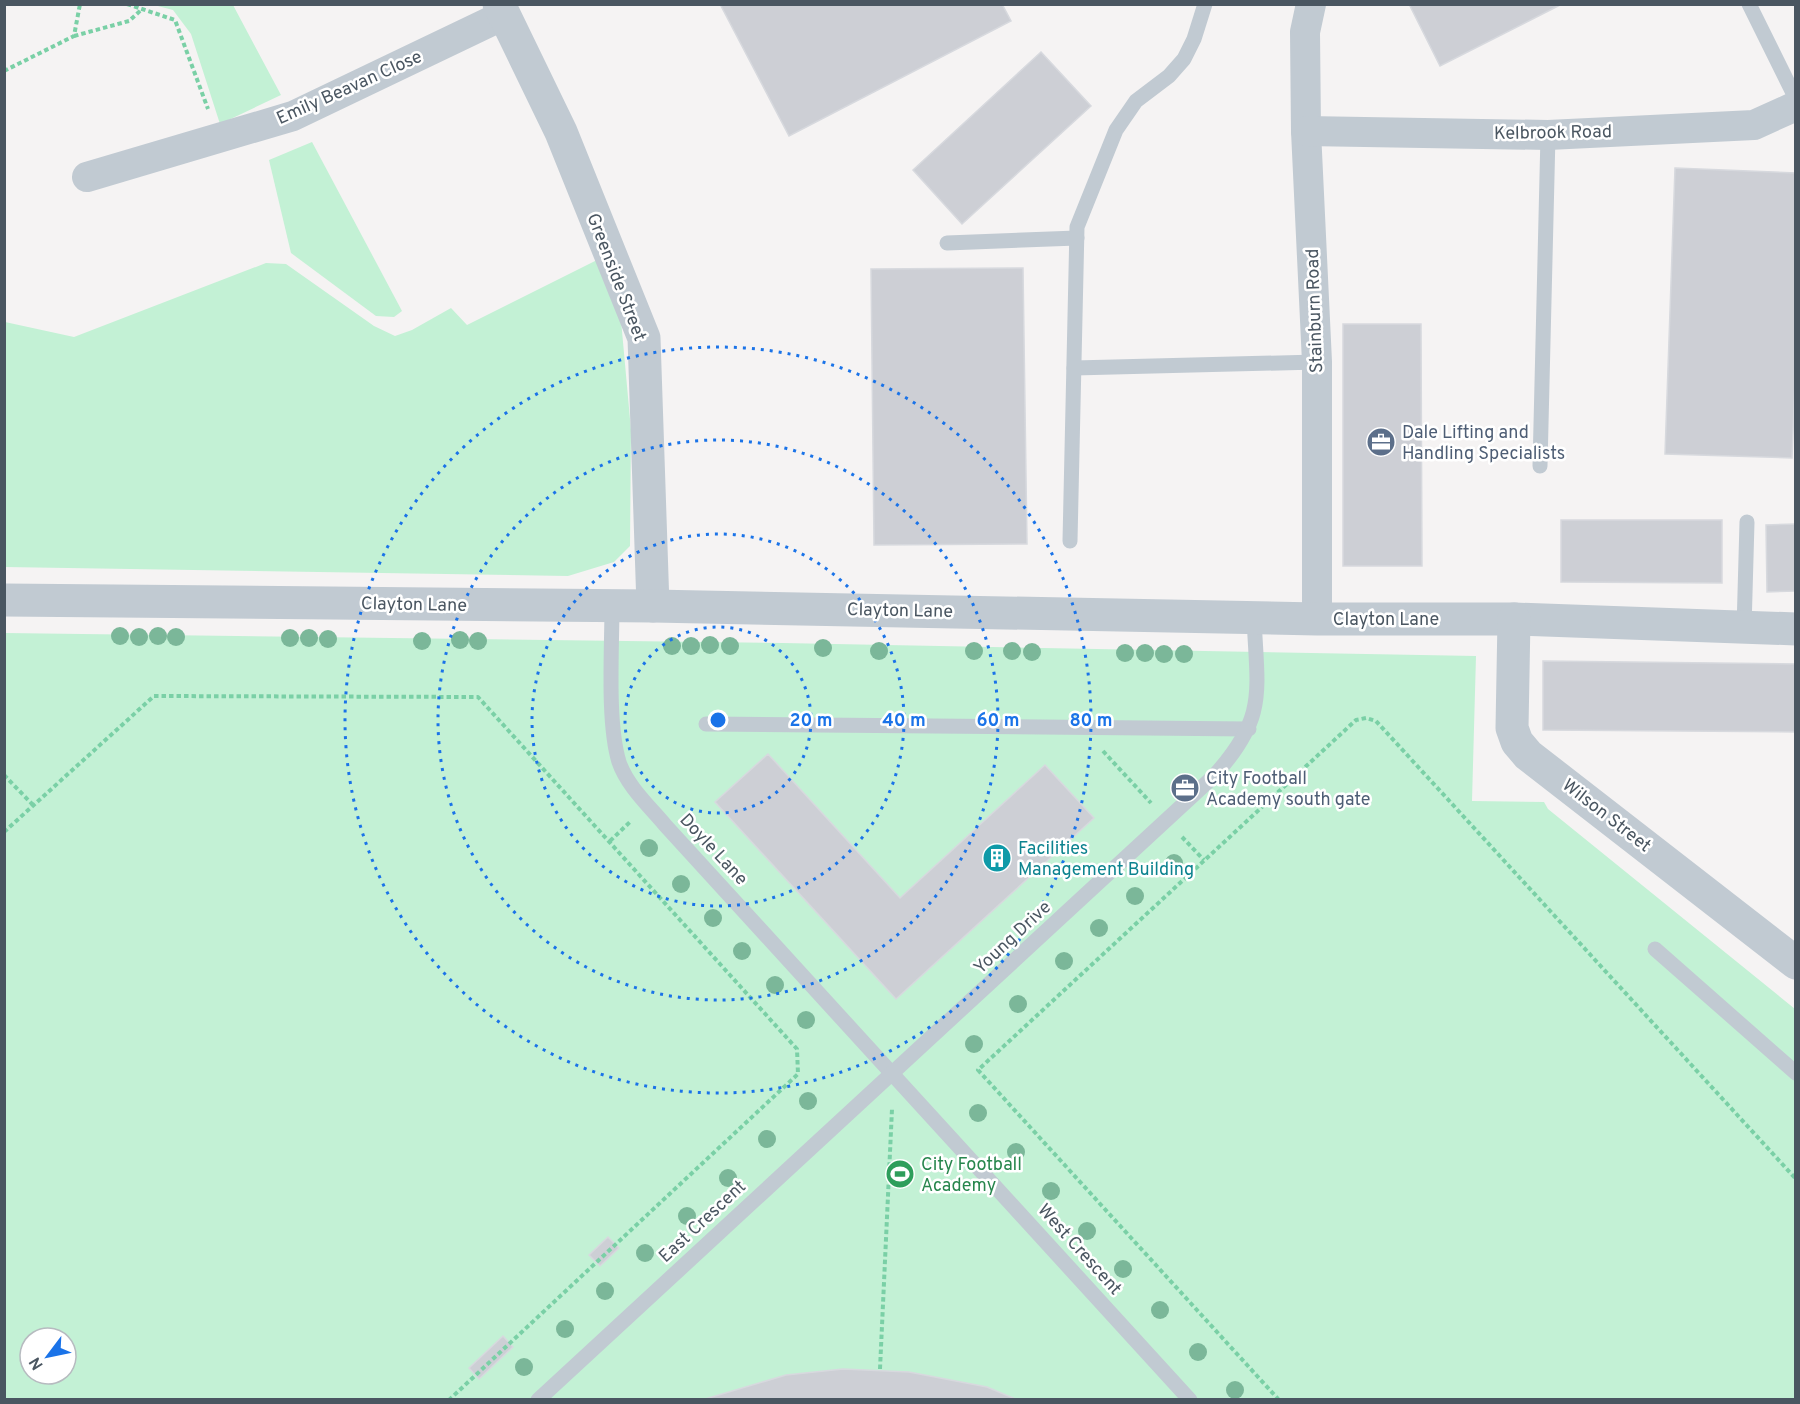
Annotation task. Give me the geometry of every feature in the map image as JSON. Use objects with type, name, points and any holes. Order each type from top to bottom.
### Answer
[{"type":"street","name":"Stainburn Road","points":[[1311,4],[1305,32],[1306,131],[1317,362],[1317,619]]},
{"type":"street","name":"Emily Beavan Close","points":[[87,177],[293,116],[501,10]]},
{"type":"street","name":"Greenside Street","points":[[501,10],[561,132],[644,338],[653,606]]},
{"type":"street","name":"Kelbrook Road","points":[[1306,131],[1548,135],[1754,125],[1796,106]]},
{"type":"street","name":"Clayton Lane","points":[[4,600],[653,606],[1317,619],[1514,619],[1743,629],[1796,629]]},
{"type":"street","name":"Wilson Street","points":[[1514,619],[1512,728],[1517,742],[1528,754],[1796,963]]},
{"type":"lane","points":[[1070,541],[1077,227],[1116,130],[1136,101],[1169,76],[1184,59],[1194,39],[1205,4]]},
{"type":"lane","points":[[1749,4],[1796,99]]},
{"type":"lane","points":[[1540,466],[1548,135]]},
{"type":"lane","points":[[947,243],[1077,238]]},
{"type":"lane","points":[[1074,368],[1317,362]]},
{"type":"lane","points":[[1743,629],[1747,522]]},
{"type":"lane","name":"Doyle Lane","points":[[612,606],[614,737],[620,764],[630,782],[666,825],[893,1072]]},
{"type":"lane","name":"Young Drive","points":[[893,1072],[1167,820],[1234,754],[1249,729],[1257,704],[1254,617]]},
{"type":"lane","points":[[706,724],[1249,729]]},
{"type":"lane","points":[[1655,949],[1796,1072]]},
{"type":"lane","name":"East Crescent","points":[[538,1400],[893,1072]]},
{"type":"lane","name":"West Crescent","points":[[893,1072],[1190,1400]]},
{"type":"path","points":[[74,36],[80,4]]},
{"type":"path","points":[[127,4],[175,20],[218,138]]},
{"type":"path","points":[[5,69],[74,36],[129,21],[142,9]]},
{"type":"path","points":[[4,832],[154,696],[478,697],[797,1049],[798,1074],[449,1400]]},
{"type":"path","points":[[1279,1400],[978,1070],[1356,720],[1366,718],[1376,721],[1796,1179]]},
{"type":"path","points":[[1083,728],[1204,860]]},
{"type":"path","points":[[4,775],[33,805]]},
{"type":"path","points":[[880,1369],[893,1072]]},
{"type":"green space","points":[[154,5],[233,5],[281,95],[220,124],[191,34],[173,10]]},
{"type":"green space","points":[[312,142],[402,311],[394,317],[376,316],[291,253],[269,160]]},
{"type":"green space","points":[[599,259],[621,320],[631,430],[630,546],[614,562],[568,576],[5,567],[5,322],[74,337],[266,263],[286,264],[374,326],[395,336],[412,330],[451,308],[467,325]]},
{"type":"green space","name":"City Football Academy","points":[[5,633],[782,643],[1476,656],[1472,801],[1544,802],[1548,809],[1795,1009],[1795,1399],[5,1399]]},
{"type":"building","points":[[720,4],[1002,4],[1011,21],[789,136]]},
{"type":"building","points":[[1409,4],[1562,4],[1440,66]]},
{"type":"building","points":[[1041,52],[1091,106],[962,224],[913,170]]},
{"type":"building","points":[[1675,168],[1796,173],[1796,357],[1792,458],[1665,454]]},
{"type":"building","points":[[1023,268],[1027,544],[874,545],[871,269]]},
{"type":"building","points":[[1343,324],[1421,324],[1422,566],[1343,566]]},
{"type":"building","points":[[1561,520],[1722,520],[1722,583],[1561,582]]},
{"type":"building","points":[[1796,524],[1796,591],[1767,592],[1766,525]]},
{"type":"building","points":[[1543,661],[1796,664],[1796,732],[1543,730]]},
{"type":"building","name":"Facilities Management Building","points":[[768,754],[900,898],[1045,765],[1094,818],[896,999],[715,802]]},
{"type":"building","points":[[608,1237],[619,1248],[600,1266],[589,1255]]},
{"type":"building","points":[[503,1336],[513,1347],[479,1379],[469,1368]]},
{"type":"building","points":[[843,1369],[909,1372],[987,1387],[1018,1400],[702,1400],[786,1375]]},
{"type":"place","name":"Dale Lifting and Handling Specialists","points":[[1381,442]]},
{"type":"place","name":"City Football Academy south gate","points":[[1185,788]]},
{"type":"place","name":"Facilities Management Building","points":[[997,858]]},
{"type":"place","name":"City Football Academy","points":[[900,1174]]}]
